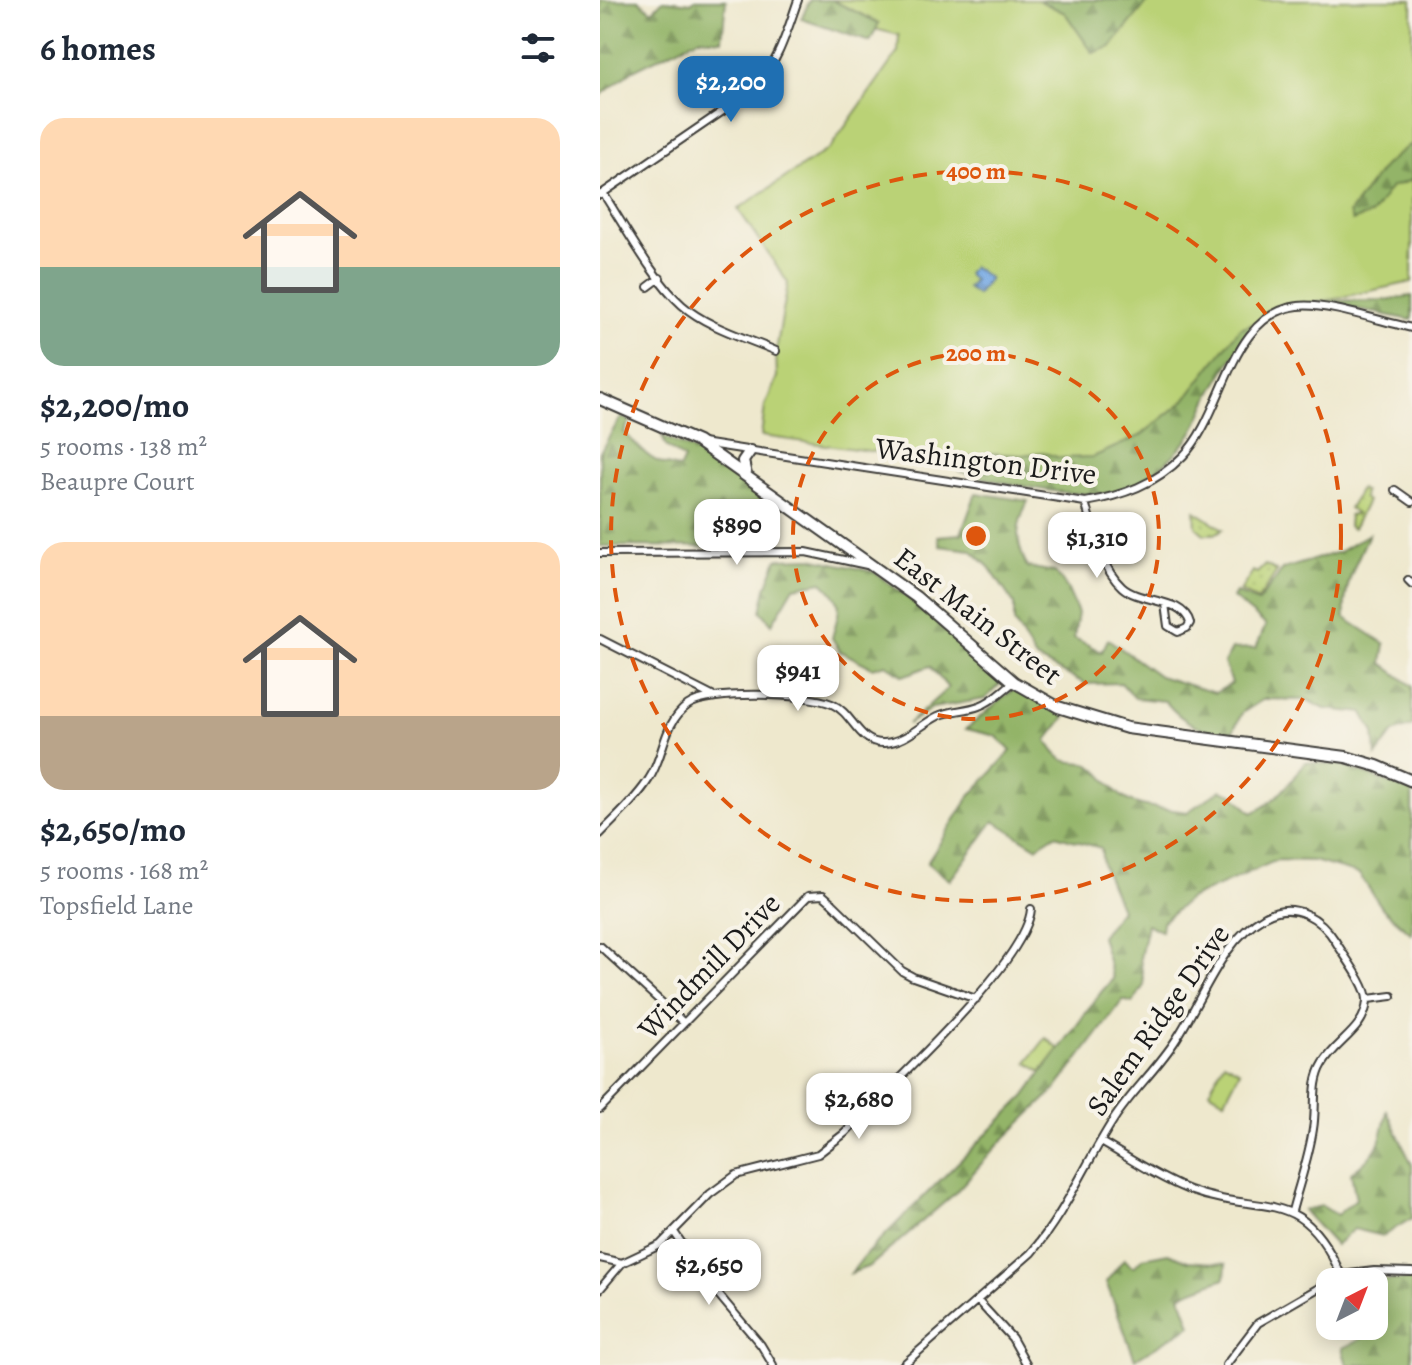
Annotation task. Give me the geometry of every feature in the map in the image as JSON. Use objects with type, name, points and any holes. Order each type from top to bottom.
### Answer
[{"type":"main road","name":"East Main Street","points":[[600,399],[698,442],[916,597],[1014,682],[1058,707],[1106,723],[1160,734],[1280,746],[1346,757],[1412,781]]},
{"type":"main road","points":[[747,476],[743,461],[750,451]]},
{"type":"street","points":[[776,351],[683,305],[660,278],[602,194],[755,89],[771,70],[798,0]]},
{"type":"street","points":[[648,287],[660,278]]},
{"type":"street","name":"Washington Drive","points":[[698,442],[1085,502],[1126,493],[1148,483],[1185,455],[1206,421],[1242,346],[1266,316],[1289,307],[1320,306],[1412,328]]},
{"type":"street","points":[[1395,490],[1412,502]]},
{"type":"street","points":[[1085,502],[1111,575],[1132,594],[1165,604],[1185,611],[1190,623],[1187,628],[1178,632],[1168,626],[1165,604]]},
{"type":"street","points":[[600,553],[806,552],[876,568]]},
{"type":"street","points":[[600,639],[712,696]]},
{"type":"street","points":[[600,834],[651,777],[665,734],[691,703],[712,696],[774,694],[821,701],[842,710],[863,736],[885,743],[907,736],[941,714],[979,707],[1014,682]]},
{"type":"street","name":"Windmill Drive","points":[[600,1109],[808,896],[815,893],[830,901],[902,971],[976,999]]},
{"type":"street","points":[[600,1289],[622,1263],[649,1252],[674,1232],[710,1194],[736,1175],[804,1159],[831,1146],[976,999],[1030,923],[1031,909]]},
{"type":"street","name":"Salem Ridge Drive","points":[[903,1365],[1031,1253],[1049,1232],[1124,1104],[1178,1037],[1241,934],[1267,915],[1298,910],[1322,924],[1363,985],[1368,999]]},
{"type":"street","points":[[600,946],[684,1023]]},
{"type":"street","points":[[1292,1211],[1310,1146],[1316,1078],[1329,1054],[1360,1022],[1368,999],[1392,996]]},
{"type":"street","points":[[1101,1142],[1204,1195],[1292,1211],[1324,1241],[1338,1268]]},
{"type":"street","points":[[674,1232],[773,1365]]},
{"type":"street","points":[[600,1258],[622,1263]]},
{"type":"street","points":[[1388,1271],[1412,1272]]},
{"type":"street","points":[[1226,1365],[1258,1323],[1316,1289]]},
{"type":"street","points":[[978,1301],[1012,1338],[1027,1365]]},
{"type":"green space","points":[[600,0],[638,0],[652,11],[663,0],[691,3],[695,0],[726,0],[722,40],[699,38],[633,70],[600,96]]},
{"type":"green space","points":[[810,0],[832,0],[879,23],[870,42],[801,19]]},
{"type":"green space","points":[[827,0],[1412,0],[1412,282],[1264,314],[1182,411],[1102,465],[913,457],[761,436],[765,406],[777,377],[776,351],[788,283],[738,209],[830,148],[898,52],[899,35],[826,17]]},
{"type":"green space","points":[[1038,0],[1149,0],[1111,47],[1093,53],[1065,13]]},
{"type":"green space","points":[[1412,145],[1412,180],[1391,187],[1372,214],[1352,221],[1349,213],[1384,166]]},
{"type":"green space","points":[[1412,296],[1412,320],[1316,301],[1383,300]]},
{"type":"green space","points":[[1256,322],[1216,385],[1186,441],[1172,457],[1137,485],[1112,493],[1069,493],[996,481],[959,471],[959,465],[969,457],[987,453],[1022,455],[1042,452],[1060,458],[1093,457],[1140,436],[1184,401],[1240,328]]},
{"type":"green space","points":[[621,417],[630,421],[624,432],[655,460],[680,468],[684,459],[666,446],[662,436],[711,459],[779,507],[766,547],[600,546],[600,452]]},
{"type":"green space","points":[[1360,489],[1367,501],[1353,529],[1348,526],[1349,516],[1356,514],[1349,509]]},
{"type":"green space","points":[[976,493],[1028,501],[1018,534],[1023,558],[1027,567],[1055,572],[1067,588],[1078,613],[1074,638],[1102,652],[1108,639],[1159,676],[1215,693],[1232,683],[1224,663],[1232,649],[1256,648],[1266,625],[1233,598],[1236,593],[1258,602],[1283,569],[1339,552],[1369,534],[1348,585],[1345,618],[1385,644],[1382,663],[1412,686],[1412,726],[1393,733],[1376,756],[1374,733],[1363,713],[1325,709],[1307,700],[1264,699],[1242,713],[1231,735],[1194,725],[1165,701],[1135,698],[1121,683],[1086,684],[1036,659],[1014,622],[1014,604],[989,567],[971,550],[940,546],[938,536],[961,534]]},
{"type":"green space","points":[[1195,511],[1223,529],[1215,534],[1204,534],[1196,527]]},
{"type":"green space","points":[[811,558],[874,572],[919,606],[1003,681],[985,699],[932,708],[908,724],[948,688],[930,666],[903,676],[886,664],[873,668],[840,651],[832,638],[838,601],[822,582],[794,587],[772,624],[761,611],[777,559]]},
{"type":"green space","points":[[1265,565],[1277,571],[1258,600],[1240,591],[1253,571],[1257,573]]},
{"type":"green space","points":[[1016,687],[1065,717],[1047,740],[1059,757],[1093,767],[1120,795],[1143,805],[1187,812],[1221,790],[1233,794],[1252,813],[1282,792],[1305,762],[1342,765],[1412,792],[1412,934],[1383,909],[1359,874],[1314,861],[1277,860],[1189,899],[1162,922],[1161,931],[1147,924],[1140,958],[1144,985],[1133,1003],[1123,1000],[1056,1089],[1001,1142],[953,1195],[870,1266],[851,1273],[866,1254],[1024,1097],[1113,979],[1101,936],[1121,909],[1103,866],[1101,848],[1055,835],[1036,847],[994,821],[950,880],[927,863],[970,796],[1011,751],[996,736],[966,729]]},
{"type":"green space","points":[[1046,1038],[1059,1049],[1041,1072],[1027,1062]]},
{"type":"green space","points":[[1224,1062],[1240,1071],[1225,1100],[1209,1091]]},
{"type":"green space","points":[[1387,1111],[1412,1165],[1412,1218],[1383,1236],[1354,1229],[1335,1245],[1303,1210],[1322,1206],[1337,1215],[1356,1199],[1351,1173],[1377,1147]]},
{"type":"green space","points":[[1168,1253],[1188,1261],[1226,1264],[1225,1278],[1180,1295],[1191,1325],[1135,1359],[1106,1282],[1124,1259],[1133,1267],[1143,1258]]},
{"type":"green space","points":[[1388,1280],[1412,1280],[1412,1365],[1347,1365],[1342,1348],[1355,1342],[1388,1340]]},
{"type":"water","points":[[972,266],[989,278],[977,295],[967,288],[974,280],[967,274]]}]
